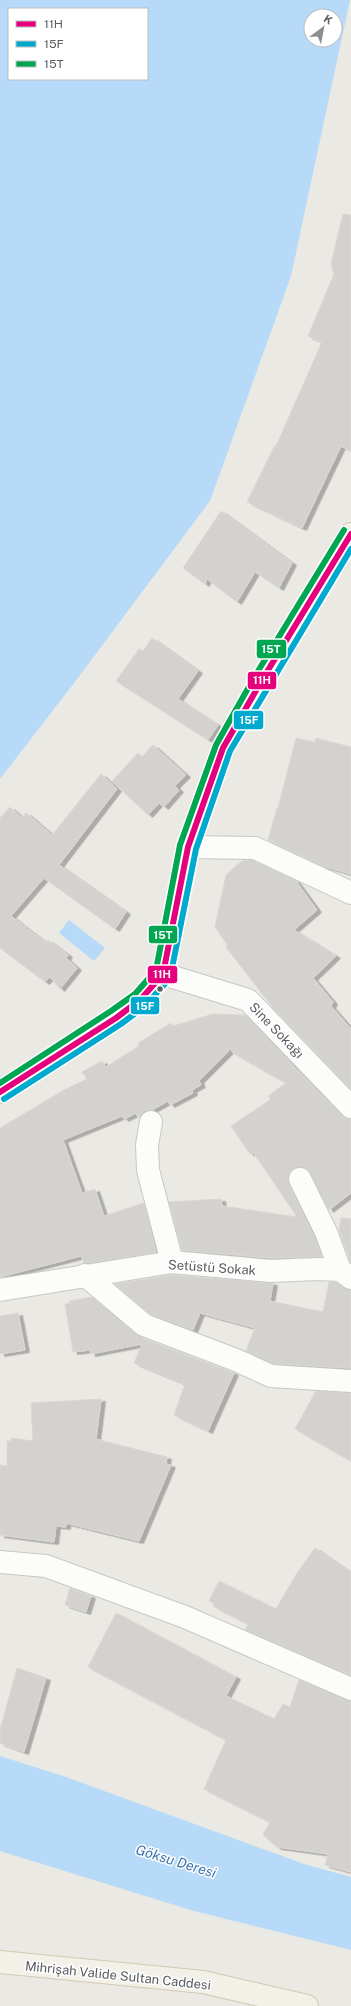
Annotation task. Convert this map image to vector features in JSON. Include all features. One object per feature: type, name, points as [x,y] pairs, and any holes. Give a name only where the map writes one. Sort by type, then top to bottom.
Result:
[{"type":"main road","points":[[0,1092],[116,1018],[140,1000],[163,974],[188,847],[223,748],[262,680],[351,534]]},
{"type":"main road","name":"Mihrişah Valide Sultan Caddesi","points":[[0,1962],[203,1982],[307,2006]]},
{"type":"street","points":[[188,847],[255,848],[351,893]]},
{"type":"street","name":"Sine Sokağı","points":[[163,974],[248,1000],[351,1107]]},
{"type":"street","points":[[151,1122],[147,1145],[148,1170],[172,1262]]},
{"type":"street","points":[[300,1179],[345,1274]]},
{"type":"street","name":"Setüstü Sokak","points":[[0,1290],[172,1262],[271,1271],[318,1269],[345,1274]]},
{"type":"street","points":[[85,1275],[144,1325],[236,1360],[271,1376],[351,1382]]},
{"type":"street","points":[[0,1562],[46,1566],[185,1617],[351,1689]]},
{"type":"water","points":[[0,0],[350,0],[343,33],[343,8],[303,8],[303,48],[340,48],[291,276],[210,501],[0,779]]},
{"type":"water","points":[[69,920],[105,948],[94,961],[59,933]]},
{"type":"water","name":"Göksu Deresi","points":[[0,1756],[66,1777],[304,1864],[351,1877],[351,1950],[194,1911],[0,1851]]},
{"type":"building","points":[[343,214],[351,215],[351,451],[341,446],[302,528],[247,502],[275,445],[276,446],[322,342],[308,336],[334,274],[331,264]]},
{"type":"building","points":[[221,511],[292,563],[279,588],[255,572],[237,602],[207,579],[205,584],[183,568]]},
{"type":"building","points":[[152,638],[198,671],[178,699],[218,725],[208,740],[116,681],[139,649],[143,651]]},
{"type":"building","points":[[296,738],[315,742],[316,738],[351,747],[351,874],[323,866],[268,840]]},
{"type":"building","points":[[153,745],[186,775],[175,786],[179,790],[164,807],[159,803],[148,815],[112,781],[138,753],[142,757]]},
{"type":"building","points":[[101,774],[117,789],[59,865],[126,912],[115,929],[44,878],[11,916],[46,943],[48,940],[68,955],[66,958],[77,968],[60,989],[50,977],[45,982],[0,948],[0,818],[10,807],[22,818],[26,813],[52,835]]},
{"type":"building","points":[[243,860],[252,860],[296,881],[317,910],[294,930],[336,956],[313,978],[333,1002],[331,1006],[351,1029],[351,1089],[273,1008],[226,947],[228,946],[215,927],[226,875]]},
{"type":"building","points":[[213,1014],[245,1015],[342,1116],[351,1119],[351,1193],[329,1210],[307,1169],[301,1167],[295,1168],[290,1172],[288,1178],[289,1185],[322,1257],[271,1258],[182,1250],[169,1202],[221,1199],[222,1206],[297,1217],[253,1152],[250,1154],[231,1126],[271,1099],[268,1096],[286,1083],[233,1053],[231,1049],[199,1081],[201,1085],[192,1090],[193,1093],[170,1105],[168,1101],[152,1110],[146,1110],[138,1117],[136,1113],[124,1119],[122,1116],[63,1140],[82,1193],[95,1189],[104,1216],[144,1203],[156,1252],[88,1263],[84,1263],[81,1256],[0,1277],[0,1128],[64,1090],[87,1079],[82,1072],[102,1061],[106,1067],[139,1046],[138,1043],[171,1023],[173,1026]]},
{"type":"building","points":[[341,1218],[351,1219],[351,1263],[339,1230]]},
{"type":"building","points":[[172,1275],[273,1283],[270,1301],[323,1312],[329,1282],[336,1282],[344,1288],[351,1290],[351,1368],[274,1364],[246,1351],[255,1328],[200,1313],[193,1330],[150,1314],[115,1284]]},
{"type":"building","points":[[92,1297],[139,1337],[234,1373],[208,1431],[174,1415],[185,1384],[134,1363],[142,1344],[91,1354],[90,1350],[73,1352],[65,1304],[70,1303],[70,1301]]},
{"type":"building","points":[[18,1313],[25,1350],[0,1354],[0,1316]]},
{"type":"building","points":[[316,1391],[351,1393],[351,1461],[295,1429]]},
{"type":"building","points":[[101,1399],[96,1439],[167,1457],[166,1464],[171,1465],[139,1541],[66,1523],[66,1527],[56,1526],[54,1542],[0,1535],[0,1465],[7,1466],[7,1441],[11,1441],[11,1438],[33,1441],[31,1403]]},
{"type":"building","points":[[315,1548],[351,1573],[351,1675],[245,1630],[248,1624],[213,1606],[215,1603],[209,1601],[219,1581],[276,1609],[297,1573]]},
{"type":"building","points":[[70,1588],[91,1596],[86,1612],[65,1605]]},
{"type":"building","points":[[116,1613],[236,1677],[226,1696],[274,1719],[283,1704],[290,1707],[299,1680],[351,1701],[351,1872],[325,1865],[328,1854],[277,1847],[263,1835],[270,1822],[204,1789],[226,1740],[88,1667]]},
{"type":"building","points":[[17,1668],[46,1678],[24,1752],[0,1743],[0,1730]]},
{"type":"transit line","name":"15T","points":[[0,1083],[135,994],[156,970],[180,845],[216,745],[255,676],[344,530]]},
{"type":"transit line","name":"11H","points":[[0,1092],[116,1018],[140,1000],[163,974],[188,847],[223,748],[262,680],[351,534]]},
{"type":"transit line","name":"15F","points":[[4,1099],[121,1024],[145,1006],[170,978],[196,849],[230,751],[351,549]]}]
